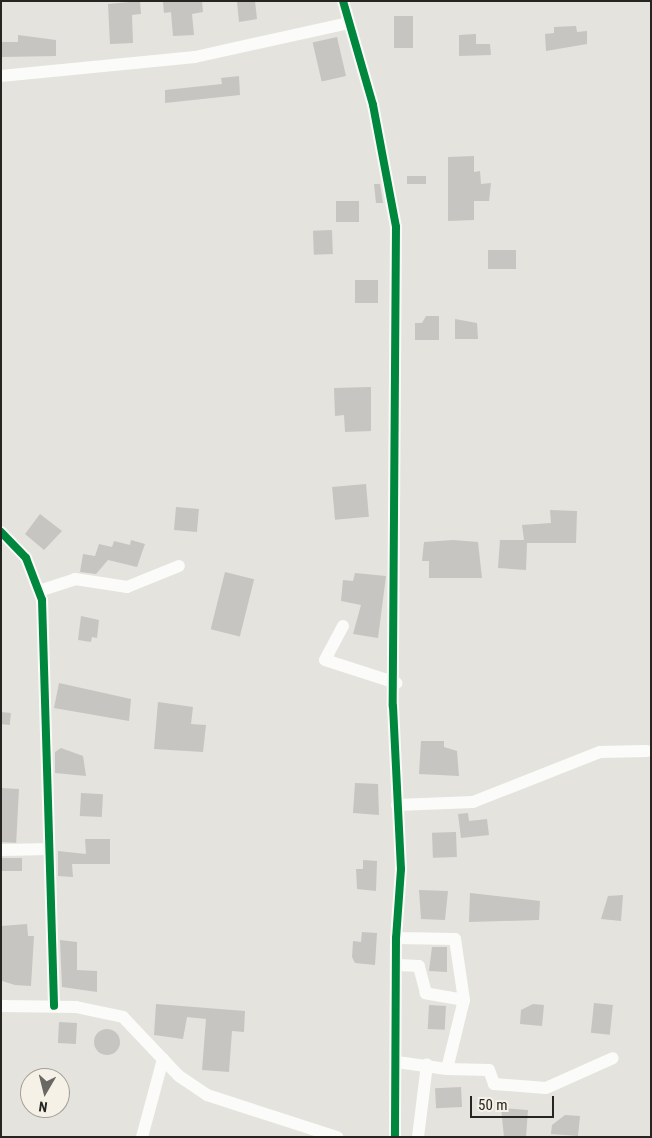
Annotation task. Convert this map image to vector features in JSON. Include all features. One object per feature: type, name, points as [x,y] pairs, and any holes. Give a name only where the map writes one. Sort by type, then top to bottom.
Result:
[{"type":"street","points":[[343,1],[374,105],[396,227],[392,454],[397,805],[401,869],[396,938],[398,965],[395,1137]]},
{"type":"street","points":[[1,76],[195,57],[348,23]]},
{"type":"street","points":[[1,532],[26,558],[39,591],[54,1006]]},
{"type":"street","points":[[39,591],[75,578],[127,588],[179,566]]},
{"type":"street","points":[[343,626],[325,660],[396,683]]},
{"type":"street","points":[[397,805],[473,802],[600,752],[647,751]]},
{"type":"street","points":[[1,850],[49,849]]},
{"type":"street","points":[[396,938],[455,939],[464,1000],[447,1069]]},
{"type":"street","points":[[398,965],[419,966],[426,993],[464,1000]]},
{"type":"street","points":[[1,1006],[54,1006],[123,1017],[163,1059],[207,1095],[337,1137]]},
{"type":"street","points":[[397,1062],[447,1069],[489,1070],[494,1084],[546,1088],[613,1058]]},
{"type":"street","points":[[142,1137],[163,1059]]},
{"type":"street","points":[[418,1137],[427,1065]]},
{"type":"building","points":[[140,1],[141,14],[132,15],[133,43],[110,44],[108,4]]},
{"type":"building","points":[[202,1],[203,12],[192,14],[194,35],[173,36],[171,12],[164,13],[163,2]]},
{"type":"building","points":[[255,1],[257,19],[239,22],[237,2]]},
{"type":"building","points":[[394,16],[413,16],[413,48],[394,48]]},
{"type":"building","points":[[576,26],[577,32],[587,31],[587,44],[546,51],[545,34],[554,33],[554,27]]},
{"type":"building","points":[[476,34],[476,44],[490,44],[491,55],[459,56],[459,35]]},
{"type":"building","points":[[18,35],[56,40],[56,56],[1,57],[1,42],[18,42]]},
{"type":"building","points":[[337,37],[346,76],[322,82],[313,43]]},
{"type":"building","points":[[239,76],[240,95],[165,103],[165,90],[222,84],[221,78]]},
{"type":"building","points":[[474,156],[474,172],[480,171],[481,184],[491,183],[489,201],[474,201],[474,220],[448,221],[448,157]]},
{"type":"building","points":[[407,176],[426,176],[426,184],[407,184]]},
{"type":"building","points":[[374,184],[380,184],[383,203],[376,203]]},
{"type":"building","points":[[336,201],[359,201],[359,222],[336,222]]},
{"type":"building","points":[[332,230],[333,254],[314,255],[313,231]]},
{"type":"building","points":[[488,250],[516,250],[516,269],[488,269]]},
{"type":"building","points":[[355,280],[378,280],[378,303],[355,303]]},
{"type":"building","points":[[426,316],[439,316],[439,340],[415,340],[415,323],[422,323]]},
{"type":"building","points":[[455,319],[477,323],[478,339],[455,339]]},
{"type":"building","points":[[371,387],[371,431],[345,432],[344,415],[335,416],[334,388]]},
{"type":"building","points":[[366,484],[369,517],[335,520],[332,487]]},
{"type":"building","points":[[176,507],[199,509],[197,532],[174,530]]},
{"type":"building","points":[[550,510],[577,511],[576,543],[527,543],[526,570],[498,568],[500,540],[524,540],[522,525],[551,523]]},
{"type":"building","points":[[40,514],[62,531],[44,550],[25,534]]},
{"type":"building","points":[[131,540],[145,544],[137,567],[108,560],[96,574],[80,572],[83,554],[95,556],[99,544],[112,547],[114,541],[130,545]]},
{"type":"building","points":[[453,540],[478,542],[482,578],[429,578],[429,561],[422,561],[424,542]]},
{"type":"building","points":[[225,572],[254,579],[240,637],[211,629]]},
{"type":"building","points":[[355,573],[386,576],[378,638],[353,634],[361,605],[341,601],[343,580],[353,581]]},
{"type":"building","points":[[81,616],[99,620],[97,638],[92,637],[91,642],[78,640]]},
{"type":"building","points":[[59,683],[131,699],[129,721],[54,708]]},
{"type":"building","points":[[158,702],[193,707],[191,724],[206,725],[203,752],[154,749]]},
{"type":"building","points":[[1,712],[11,713],[10,725],[1,724]]},
{"type":"building","points":[[421,741],[444,741],[444,747],[457,751],[459,776],[419,774]]},
{"type":"building","points":[[61,748],[83,756],[86,776],[55,773],[55,752]]},
{"type":"building","points":[[355,783],[378,784],[379,815],[353,813]]},
{"type":"building","points":[[1,788],[19,789],[16,843],[1,842]]},
{"type":"building","points":[[81,793],[103,794],[102,817],[80,816]]},
{"type":"building","points":[[468,813],[469,821],[487,819],[489,835],[461,838],[458,814]]},
{"type":"building","points":[[456,832],[457,857],[433,858],[432,833]]},
{"type":"building","points":[[85,839],[110,839],[110,864],[72,864],[73,877],[58,876],[58,851],[86,854]]},
{"type":"building","points":[[1,858],[22,858],[22,871],[1,871]]},
{"type":"building","points":[[363,860],[377,861],[376,891],[357,889],[356,869],[363,869]]},
{"type":"building","points":[[419,890],[448,891],[445,920],[421,919]]},
{"type":"building","points":[[470,893],[540,901],[539,920],[469,922]]},
{"type":"building","points":[[623,895],[621,921],[601,919],[608,896]]},
{"type":"building","points":[[27,924],[28,936],[34,936],[31,986],[15,985],[2,981],[1,926]]},
{"type":"building","points":[[362,932],[377,933],[375,965],[355,963],[352,957],[353,941],[361,942]]},
{"type":"building","points":[[60,940],[77,942],[77,970],[97,971],[97,992],[62,987]]},
{"type":"building","points":[[432,947],[447,947],[447,972],[429,971]]},
{"type":"building","points":[[594,1003],[613,1005],[610,1035],[591,1033]]},
{"type":"building","points":[[156,1004],[245,1011],[244,1032],[232,1031],[229,1072],[202,1070],[206,1019],[187,1017],[183,1039],[154,1035]]},
{"type":"building","points":[[533,1004],[544,1005],[542,1026],[520,1024],[521,1010]]},
{"type":"building","points":[[429,1005],[446,1006],[445,1030],[428,1029]]},
{"type":"building","points":[[59,1022],[77,1023],[76,1044],[58,1043]]},
{"type":"building","points":[[107,1029],[116,1033],[120,1042],[116,1051],[107,1055],[98,1051],[94,1042],[98,1033]]},
{"type":"building","points":[[461,1087],[462,1107],[436,1108],[435,1088]]},
{"type":"building","points":[[501,1108],[528,1110],[526,1137],[504,1137]]},
{"type":"building","points":[[565,1115],[580,1116],[578,1136],[551,1134],[552,1125]]},
{"type":"cycle path","points":[[343,1],[373,105],[396,227],[393,706],[401,869],[396,938],[395,1137]]},
{"type":"cycle path","points":[[1,532],[26,558],[42,600],[54,1006]]}]
